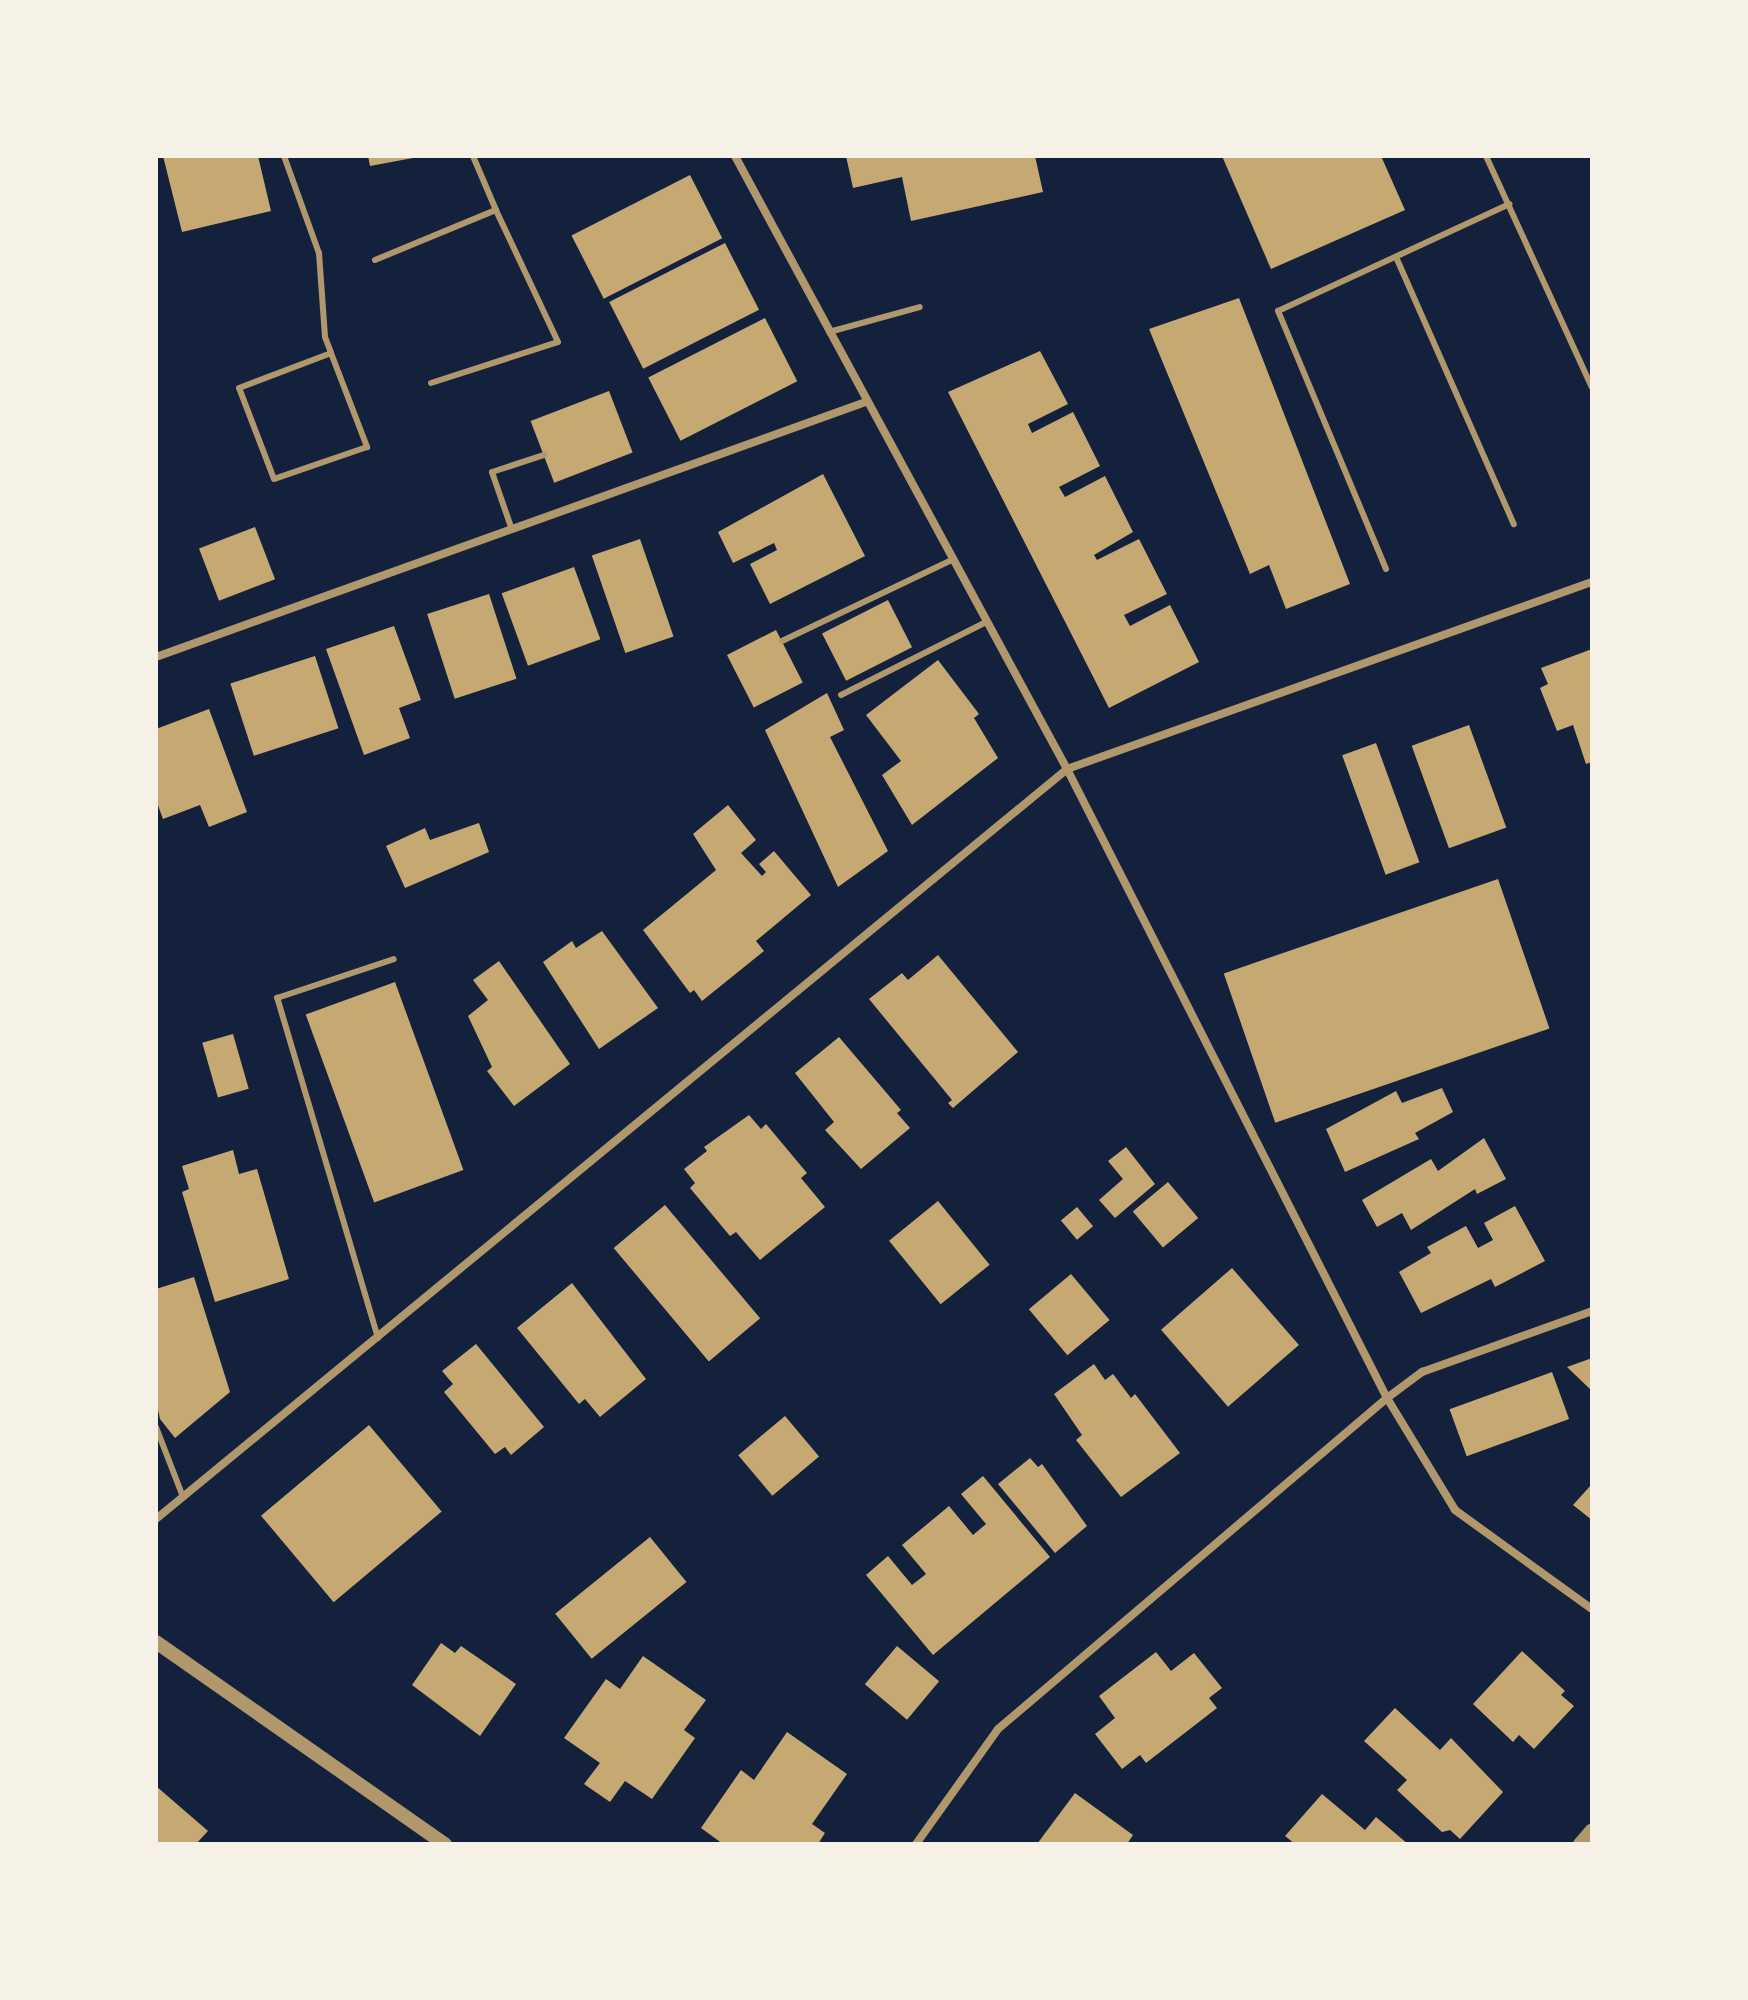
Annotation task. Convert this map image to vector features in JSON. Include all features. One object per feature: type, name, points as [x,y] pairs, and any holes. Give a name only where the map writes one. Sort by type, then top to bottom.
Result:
[{"type":"street","points":[[735,156],[1067,769],[1387,1398],[1455,1510],[1592,1609]]},
{"type":"street","points":[[156,657],[866,402]]},
{"type":"street","points":[[156,1519],[1067,769],[1592,582]]},
{"type":"street","points":[[916,1844],[998,1729],[1387,1398],[1422,1372],[1592,1311]]},
{"type":"street","points":[[156,1642],[445,1844]]},
{"type":"street","points":[[1580,1844],[1592,1830]]},
{"type":"lane","points":[[284,156],[319,253],[325,337],[367,447],[274,479],[239,388],[331,353]]},
{"type":"lane","points":[[431,383],[558,342],[473,156]]},
{"type":"lane","points":[[1486,156],[1592,387]]},
{"type":"lane","points":[[1386,569],[1278,311],[1510,204]]},
{"type":"lane","points":[[375,260],[496,210]]},
{"type":"lane","points":[[1396,257],[1514,524]]},
{"type":"lane","points":[[829,332],[920,307]]},
{"type":"lane","points":[[511,527],[492,472],[544,455]]},
{"type":"lane","points":[[782,641],[952,560]]},
{"type":"lane","points":[[841,695],[986,622]]},
{"type":"lane","points":[[378,1338],[277,998],[394,959]]},
{"type":"lane","points":[[156,1427],[183,1497]]},
{"type":"building","points":[[163,156],[258,156],[271,211],[182,232]]},
{"type":"building","points":[[368,156],[413,156],[413,158],[370,166]]},
{"type":"building","points":[[846,156],[1035,156],[1043,192],[911,221],[902,177],[853,188]]},
{"type":"building","points":[[1222,156],[1381,156],[1405,210],[1271,269]]},
{"type":"building","points":[[690,175],[722,238],[604,299],[571,235]]},
{"type":"building","points":[[725,243],[759,310],[643,369],[609,302]]},
{"type":"building","points":[[1239,298],[1350,584],[1286,609],[1269,565],[1250,574],[1149,329]]},
{"type":"building","points":[[765,318],[797,381],[681,441],[648,377]]},
{"type":"building","points":[[1040,351],[1068,404],[1028,424],[1032,433],[1073,412],[1100,466],[1059,487],[1065,497],[1105,476],[1133,532],[1094,555],[1097,560],[1139,539],[1167,594],[1124,615],[1130,626],[1170,605],[1199,662],[1109,708],[948,392]]},
{"type":"building","points":[[609,391],[633,453],[554,483],[531,421]]},
{"type":"building","points":[[823,474],[865,556],[770,604],[750,564],[777,550],[774,543],[733,563],[718,532]]},
{"type":"building","points":[[255,527],[275,579],[219,601],[199,549]]},
{"type":"building","points":[[640,539],[674,636],[625,653],[592,556]]},
{"type":"building","points":[[574,567],[600,639],[528,666],[502,593]]},
{"type":"building","points":[[489,594],[517,679],[455,699],[427,614]]},
{"type":"building","points":[[888,600],[912,647],[846,681],[822,634]]},
{"type":"building","points":[[394,626],[421,700],[399,708],[410,738],[364,755],[326,649]]},
{"type":"building","points":[[776,630],[803,683],[754,708],[727,655]]},
{"type":"building","points":[[1592,649],[1592,762],[1586,764],[1573,725],[1557,731],[1540,688],[1548,684],[1541,668]]},
{"type":"building","points":[[315,656],[338,728],[254,756],[230,684]]},
{"type":"building","points":[[938,660],[979,714],[974,718],[998,758],[912,825],[882,775],[901,761],[866,715]]},
{"type":"building","points":[[827,693],[844,730],[830,737],[888,851],[838,887],[765,730]]},
{"type":"building","points":[[209,709],[247,812],[209,827],[200,805],[163,819],[156,800],[156,729]]},
{"type":"building","points":[[1469,725],[1506,827],[1449,848],[1412,746]]},
{"type":"building","points":[[1376,743],[1419,862],[1386,875],[1342,755]]},
{"type":"building","points":[[728,805],[756,840],[741,853],[762,876],[766,872],[759,864],[774,851],[811,895],[756,941],[764,951],[702,1001],[694,990],[690,993],[643,930],[716,870],[693,834]]},
{"type":"building","points":[[479,823],[489,852],[405,888],[386,846],[425,828],[430,840]]},
{"type":"building","points":[[1498,879],[1549,1028],[1275,1123],[1224,973]]},
{"type":"building","points":[[602,931],[658,1008],[599,1049],[543,962],[572,941],[576,948]]},
{"type":"building","points":[[938,955],[1018,1052],[953,1108],[948,1103],[952,1100],[869,999],[902,973],[908,980]]},
{"type":"building","points":[[499,961],[570,1064],[514,1106],[487,1071],[492,1067],[468,1016],[488,1000],[473,980]]},
{"type":"building","points":[[395,982],[463,1170],[374,1202],[306,1014]]},
{"type":"building","points":[[233,1034],[249,1089],[218,1098],[202,1043]]},
{"type":"building","points":[[839,1037],[901,1110],[897,1113],[910,1128],[861,1169],[825,1130],[834,1122],[795,1073]]},
{"type":"building","points":[[1442,1088],[1453,1112],[1415,1133],[1419,1139],[1345,1172],[1326,1129],[1396,1091],[1402,1103]]},
{"type":"building","points":[[749,1115],[761,1129],[766,1124],[807,1173],[801,1178],[825,1207],[760,1260],[736,1232],[730,1236],[690,1188],[695,1183],[684,1169],[707,1151],[704,1147]]},
{"type":"building","points":[[1484,1138],[1506,1179],[1477,1194],[1475,1189],[1411,1230],[1402,1213],[1377,1227],[1362,1200],[1431,1159],[1438,1171]]},
{"type":"building","points":[[1126,1147],[1155,1184],[1115,1218],[1099,1200],[1123,1179],[1108,1161]]},
{"type":"building","points":[[233,1150],[239,1174],[257,1169],[289,1279],[215,1302],[182,1192],[189,1189],[182,1166]]},
{"type":"building","points":[[1168,1182],[1198,1218],[1163,1248],[1133,1212]]},
{"type":"building","points":[[938,1201],[990,1265],[941,1304],[889,1241]]},
{"type":"building","points":[[665,1205],[760,1318],[709,1361],[614,1248]]},
{"type":"building","points":[[1515,1206],[1545,1261],[1495,1287],[1491,1279],[1421,1313],[1399,1272],[1431,1253],[1427,1247],[1466,1226],[1478,1248],[1493,1240],[1484,1223]]},
{"type":"building","points":[[1077,1207],[1093,1226],[1077,1240],[1061,1220]]},
{"type":"building","points":[[1232,1268],[1299,1345],[1228,1407],[1161,1330]]},
{"type":"building","points":[[1071,1274],[1110,1320],[1067,1355],[1029,1309]]},
{"type":"building","points":[[194,1277],[230,1392],[175,1438],[160,1419],[156,1401],[156,1289]]},
{"type":"building","points":[[572,1283],[646,1379],[600,1417],[585,1399],[579,1404],[517,1328]]},
{"type":"building","points":[[476,1344],[544,1427],[511,1455],[505,1447],[495,1454],[444,1392],[453,1384],[442,1371]]},
{"type":"building","points":[[1592,1358],[1592,1391],[1567,1367]]},
{"type":"building","points":[[1094,1364],[1105,1380],[1113,1374],[1131,1398],[1135,1394],[1180,1453],[1121,1497],[1076,1440],[1082,1435],[1054,1394]]},
{"type":"building","points":[[1552,1372],[1569,1419],[1467,1456],[1450,1409]]},
{"type":"building","points":[[785,1416],[819,1457],[772,1496],[738,1455]]},
{"type":"building","points":[[369,1425],[442,1512],[334,1602],[261,1516]]},
{"type":"building","points":[[1030,1458],[1038,1467],[1042,1464],[1087,1526],[1055,1553],[998,1484]]},
{"type":"building","points":[[983,1476],[1050,1557],[933,1655],[866,1575],[888,1556],[912,1585],[926,1574],[902,1545],[949,1506],[973,1535],[986,1524],[961,1494]]},
{"type":"building","points":[[1592,1484],[1592,1520],[1573,1505]]},
{"type":"building","points":[[650,1537],[687,1582],[592,1659],[555,1614]]},
{"type":"building","points":[[441,1643],[455,1653],[461,1646],[516,1684],[480,1736],[412,1685]]},
{"type":"building","points":[[897,1646],[939,1681],[907,1720],[865,1684]]},
{"type":"building","points":[[1522,1651],[1565,1691],[1561,1695],[1574,1706],[1534,1749],[1519,1735],[1513,1742],[1473,1704]]},
{"type":"building","points":[[1156,1652],[1171,1671],[1194,1653],[1222,1688],[1209,1698],[1217,1708],[1146,1763],[1140,1755],[1122,1769],[1095,1734],[1115,1718],[1099,1696]]},
{"type":"building","points":[[643,1656],[706,1700],[684,1730],[695,1738],[652,1799],[625,1781],[610,1802],[584,1784],[600,1763],[564,1738],[606,1679],[620,1689]]},
{"type":"building","points":[[1395,1708],[1440,1750],[1451,1738],[1503,1792],[1460,1839],[1450,1830],[1442,1832],[1397,1790],[1407,1780],[1364,1741]]},
{"type":"building","points":[[787,1732],[847,1774],[812,1824],[825,1833],[818,1844],[723,1844],[701,1828],[741,1770],[754,1780]]},
{"type":"building","points":[[156,1786],[208,1831],[196,1844],[156,1844]]},
{"type":"building","points":[[1075,1793],[1133,1835],[1127,1844],[1037,1844]]},
{"type":"building","points":[[1322,1794],[1365,1830],[1376,1817],[1408,1844],[1295,1844],[1285,1836]]}]
